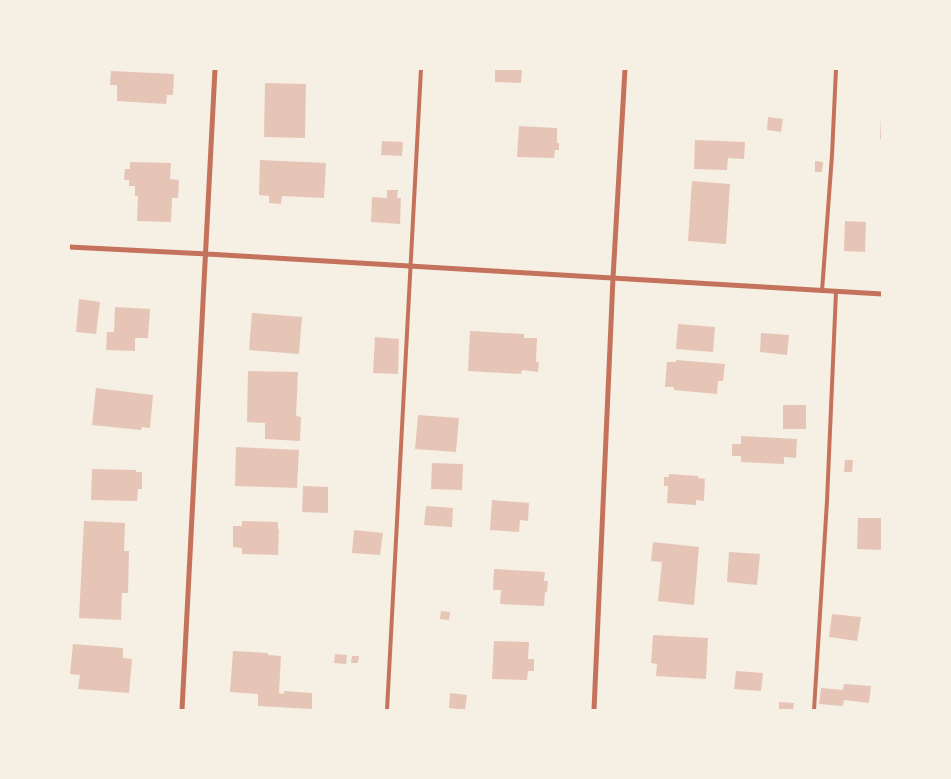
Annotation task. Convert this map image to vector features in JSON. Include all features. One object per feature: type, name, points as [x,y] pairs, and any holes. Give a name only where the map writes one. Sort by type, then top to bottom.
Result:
[{"type":"street","points":[[182,710],[207,254],[215,69]]},
{"type":"street","points":[[594,710],[613,278],[625,69]]},
{"type":"street","points":[[69,248],[207,254],[882,294]]},
{"type":"lane","points":[[387,710],[421,69]]},
{"type":"lane","points":[[822,291],[836,69]]},
{"type":"lane","points":[[814,710],[827,501],[836,292]]},
{"type":"building","points":[[495,69],[522,69],[521,83],[495,82]]},
{"type":"building","points":[[111,71],[174,74],[173,95],[167,95],[166,104],[117,101],[117,85],[110,85]]},
{"type":"building","points":[[265,83],[306,84],[305,138],[264,137]]},
{"type":"building","points":[[768,117],[783,119],[781,132],[767,130]]},
{"type":"building","points":[[881,118],[882,139],[880,139]]},
{"type":"building","points":[[519,126],[557,128],[559,150],[555,150],[554,158],[517,157]]},
{"type":"building","points":[[695,140],[745,142],[744,159],[728,158],[727,170],[694,169]]},
{"type":"building","points":[[382,141],[403,142],[402,156],[381,155]]},
{"type":"building","points":[[260,160],[326,163],[324,198],[282,196],[281,204],[269,203],[269,196],[259,195]]},
{"type":"building","points":[[815,161],[823,162],[822,172],[815,172]]},
{"type":"building","points":[[130,162],[171,163],[170,179],[179,180],[178,198],[172,198],[171,222],[137,221],[138,196],[135,196],[135,186],[129,186],[129,180],[124,180],[125,169],[130,169]]},
{"type":"building","points":[[692,181],[730,184],[726,244],[688,241]]},
{"type":"building","points":[[387,190],[398,190],[397,198],[401,198],[400,224],[371,222],[372,197],[387,198]]},
{"type":"building","points":[[845,221],[866,222],[865,252],[844,251]]},
{"type":"building","points":[[79,299],[100,302],[96,334],[76,332]]},
{"type":"building","points":[[115,307],[150,309],[148,338],[135,338],[135,351],[106,350],[107,332],[114,332]]},
{"type":"building","points":[[252,313],[302,317],[299,354],[249,350]]},
{"type":"building","points":[[678,324],[715,327],[713,352],[676,349]]},
{"type":"building","points":[[470,331],[524,334],[524,338],[537,338],[536,362],[539,362],[538,372],[522,370],[521,374],[468,371]]},
{"type":"building","points":[[761,333],[789,335],[787,355],[760,352]]},
{"type":"building","points":[[375,337],[399,339],[398,374],[373,373]]},
{"type":"building","points":[[676,360],[725,364],[723,381],[718,381],[717,394],[674,390],[674,387],[665,387],[667,362],[676,362]]},
{"type":"building","points":[[248,371],[298,372],[296,416],[301,417],[300,441],[265,439],[265,423],[247,422]]},
{"type":"building","points":[[96,388],[153,395],[150,428],[142,427],[141,430],[92,425]]},
{"type":"building","points":[[783,405],[806,405],[806,429],[783,429]]},
{"type":"building","points":[[418,415],[459,418],[456,452],[415,449]]},
{"type":"building","points":[[741,436],[797,439],[796,458],[784,457],[784,464],[741,462],[741,456],[732,456],[732,444],[741,444]]},
{"type":"building","points":[[236,447],[299,450],[297,488],[235,486]]},
{"type":"building","points":[[845,460],[853,460],[852,472],[844,472]]},
{"type":"building","points":[[432,463],[463,464],[462,490],[431,489]]},
{"type":"building","points":[[92,469],[136,470],[136,472],[142,472],[142,489],[138,489],[137,501],[91,500]]},
{"type":"building","points":[[669,474],[698,476],[698,478],[705,479],[704,501],[696,500],[696,505],[667,503],[668,486],[664,486],[664,477],[669,477]]},
{"type":"building","points":[[303,486],[328,487],[328,513],[302,512]]},
{"type":"building","points":[[492,500],[529,503],[528,521],[520,520],[519,532],[490,530]]},
{"type":"building","points":[[426,506],[453,508],[452,527],[424,525]]},
{"type":"building","points":[[858,518],[882,518],[882,550],[857,549]]},
{"type":"building","points":[[84,521],[125,523],[124,551],[129,551],[128,593],[122,593],[121,620],[79,618]]},
{"type":"building","points":[[242,521],[278,522],[278,555],[242,554],[242,548],[233,547],[233,526],[242,526]]},
{"type":"building","points":[[354,530],[383,533],[380,555],[352,553]]},
{"type":"building","points":[[653,542],[699,547],[694,605],[658,601],[662,562],[651,561]]},
{"type":"building","points":[[729,552],[760,554],[757,585],[727,582]]},
{"type":"building","points":[[494,569],[545,572],[544,581],[548,581],[544,606],[500,604],[501,590],[493,590]]},
{"type":"building","points":[[441,611],[450,612],[449,620],[440,619]]},
{"type":"building","points":[[832,614],[861,617],[857,641],[829,637]]},
{"type":"building","points":[[653,635],[708,638],[706,679],[656,676],[657,664],[651,663]]},
{"type":"building","points":[[494,641],[529,642],[528,659],[534,659],[534,671],[528,671],[527,680],[492,679]]},
{"type":"building","points":[[73,644],[123,648],[123,658],[132,659],[129,693],[78,689],[80,675],[70,674]]},
{"type":"building","points":[[233,651],[268,653],[268,655],[281,656],[279,693],[284,694],[284,691],[312,693],[312,709],[258,706],[258,694],[230,692]]},
{"type":"building","points":[[335,654],[347,655],[346,664],[334,663]]},
{"type":"building","points":[[352,656],[359,656],[358,663],[351,663]]},
{"type":"building","points":[[736,671],[763,673],[761,691],[734,689]]},
{"type":"building","points":[[844,684],[871,686],[869,703],[844,700],[843,706],[819,704],[821,688],[843,690]]},
{"type":"building","points":[[450,693],[467,695],[465,710],[449,708]]},
{"type":"building","points":[[779,702],[794,703],[793,710],[779,710]]}]
